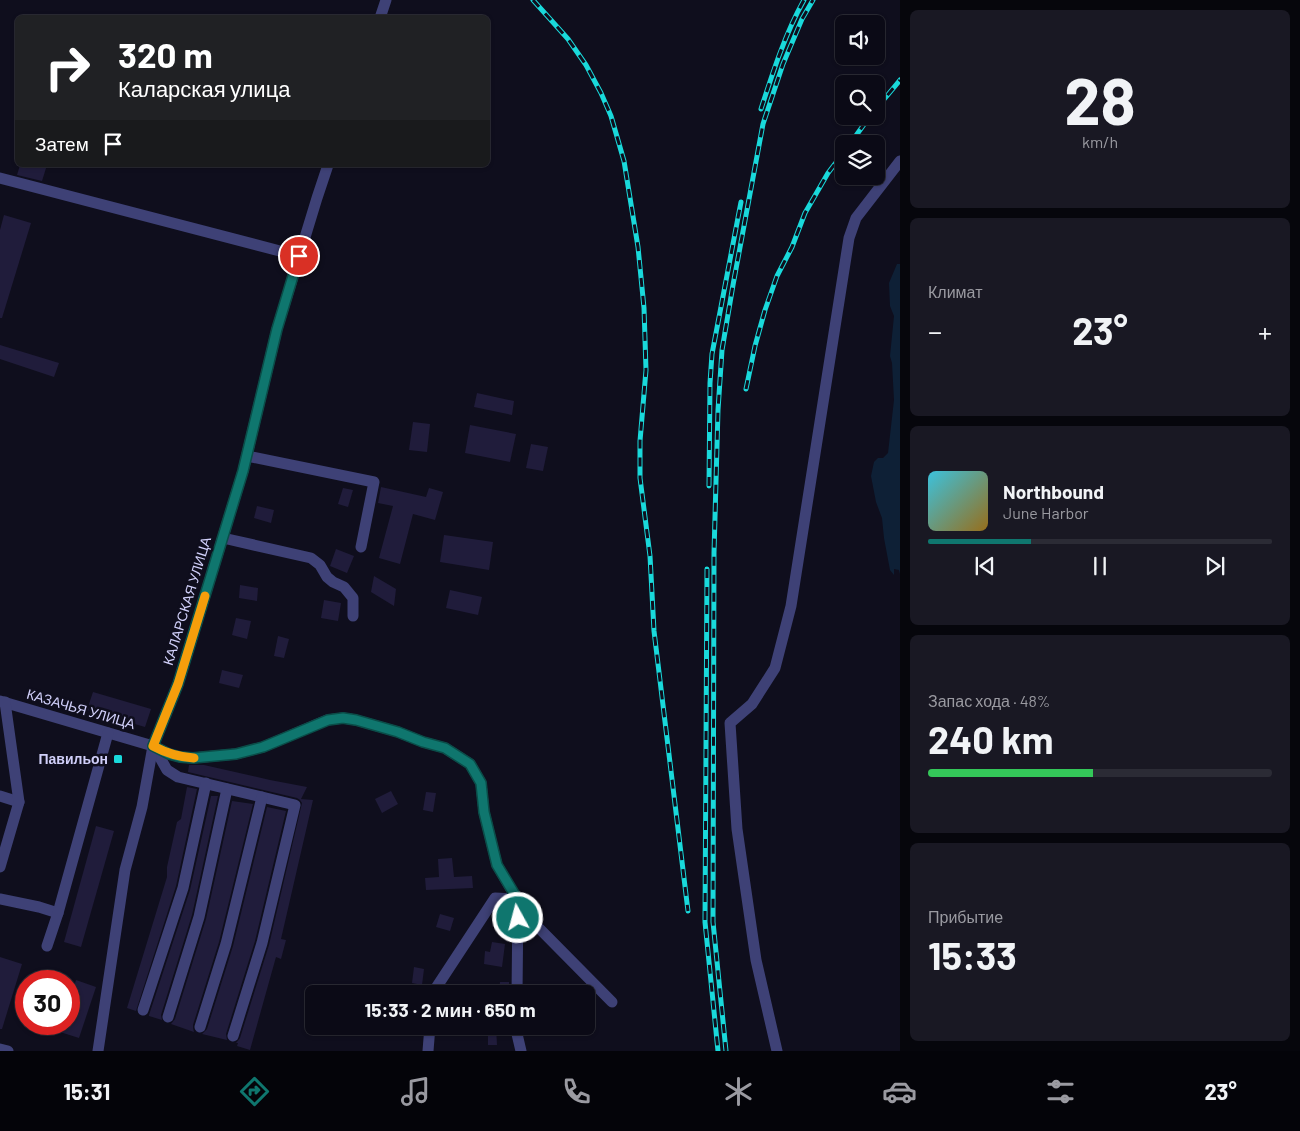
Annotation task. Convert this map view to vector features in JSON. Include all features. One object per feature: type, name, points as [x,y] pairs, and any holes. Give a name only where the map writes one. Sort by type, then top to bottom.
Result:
[{"type":"street","points":[[381,15],[386,0]]},
{"type":"street","points":[[777,1051],[756,960],[737,829],[730,724],[752,704],[775,668],[791,606],[850,238],[856,218],[900,161]]},
{"type":"street","name":"КАЛАРСКАЯ УЛИЦА","points":[[98,1051],[125,870],[142,807],[153,746],[178,684],[223,538],[247,456],[277,329],[327,167]]},
{"type":"street","points":[[0,178],[299,256]]},
{"type":"street","points":[[247,456],[374,482],[361,547]]},
{"type":"street","points":[[223,538],[311,558],[320,565],[327,577],[344,587],[353,598],[352,616]]},
{"type":"street","points":[[0,868],[19,802],[3,701]]},
{"type":"street","name":"КАЗАЧЬЯ УЛИЦА","points":[[3,701],[153,746],[169,754],[187,758],[236,754],[263,747],[328,720],[343,718],[398,732],[445,748],[470,764],[481,783],[484,812],[497,865],[527,916],[612,1002]]},
{"type":"street","points":[[47,946],[108,733]]},
{"type":"street","points":[[153,746],[167,770],[178,776],[294,805],[262,943],[233,1036]]},
{"type":"street","points":[[143,1010],[183,888],[206,783]]},
{"type":"street","points":[[168,1017],[199,917],[227,789]]},
{"type":"street","points":[[0,796],[19,802]]},
{"type":"street","points":[[200,1027],[226,944],[262,797]]},
{"type":"street","points":[[438,985],[495,898],[518,900],[517,985]]},
{"type":"street","points":[[0,899],[58,913]]},
{"type":"street","points":[[428,1051],[429,1035]]},
{"type":"street","points":[[517,1035],[520,1051]]},
{"type":"street","points":[[0,1049],[8,1051]]},
{"type":"water","points":[[897,264],[900,264],[900,574],[899,570],[894,569],[894,575],[890,570],[882,518],[876,502],[871,476],[874,462],[878,458],[883,458],[888,453],[894,400],[890,356],[894,316],[890,306],[889,283]]},
{"type":"building","points":[[19,167],[46,167],[42,181],[17,175]]},
{"type":"building","points":[[4,215],[31,223],[2,318],[0,318],[0,230]]},
{"type":"building","points":[[0,345],[59,363],[54,377],[0,359]]},
{"type":"building","points":[[477,393],[514,401],[512,415],[474,407]]},
{"type":"building","points":[[413,422],[430,424],[427,452],[409,450]]},
{"type":"building","points":[[470,425],[516,434],[510,462],[465,453]]},
{"type":"building","points":[[531,444],[548,447],[543,471],[526,468]]},
{"type":"building","points":[[381,487],[426,497],[429,488],[443,492],[435,520],[413,514],[400,564],[379,558],[393,506],[378,503]]},
{"type":"building","points":[[343,488],[353,490],[348,507],[338,504]]},
{"type":"building","points":[[257,506],[274,510],[271,523],[254,518]]},
{"type":"building","points":[[444,535],[493,542],[489,570],[440,562]]},
{"type":"building","points":[[336,549],[354,556],[347,573],[330,566]]},
{"type":"building","points":[[374,576],[396,589],[394,606],[371,592]]},
{"type":"building","points":[[240,585],[258,588],[257,601],[239,598]]},
{"type":"building","points":[[450,590],[482,597],[478,615],[446,608]]},
{"type":"building","points":[[324,600],[341,603],[338,621],[321,618]]},
{"type":"building","points":[[236,618],[251,621],[247,639],[232,635]]},
{"type":"building","points":[[278,636],[289,639],[284,658],[274,656]]},
{"type":"building","points":[[222,670],[243,675],[239,688],[219,683]]},
{"type":"building","points":[[93,692],[151,709],[145,727],[87,710]]},
{"type":"building","points":[[189,765],[204,765],[307,787],[301,799],[313,800],[281,939],[286,940],[281,959],[276,957],[250,1050],[237,1046],[238,1043],[236,1043],[240,1038],[269,945],[302,803],[297,798],[188,772]]},
{"type":"building","points":[[187,787],[197,789],[176,886],[136,1011],[127,1008],[167,877],[167,867],[177,822],[181,819]]},
{"type":"building","points":[[391,791],[398,804],[382,813],[375,799]]},
{"type":"building","points":[[426,792],[436,793],[433,812],[423,810]]},
{"type":"building","points":[[211,796],[218,796],[192,915],[161,1015],[162,1020],[149,1015],[190,890]]},
{"type":"building","points":[[232,801],[253,804],[219,942],[193,1025],[194,1032],[171,1024],[175,1019],[206,919]]},
{"type":"building","points":[[267,807],[286,811],[255,941],[226,1034],[227,1040],[202,1034],[207,1029],[233,946]]},
{"type":"building","points":[[96,826],[114,831],[81,947],[64,942]]},
{"type":"building","points":[[452,858],[454,877],[472,876],[473,888],[426,890],[425,878],[439,877],[438,859]]},
{"type":"building","points":[[440,914],[454,918],[450,931],[436,927]]},
{"type":"building","points":[[492,942],[505,944],[502,967],[484,964],[485,951],[490,952]]},
{"type":"building","points":[[0,957],[22,964],[20,970],[15,970],[15,987],[2,1029],[0,1029]]},
{"type":"building","points":[[414,967],[424,969],[422,985],[412,983]]},
{"type":"building","points":[[80,981],[96,987],[80,1035]]},
{"type":"building","points":[[500,982],[509,982],[509,985],[500,985]]},
{"type":"building","points":[[70,1035],[80,1035],[79,1038]]},
{"type":"building","points":[[488,1035],[496,1035],[497,1045],[488,1045]]},
{"type":"railway","points":[[533,0],[568,39],[586,65],[611,116],[624,161],[638,247],[644,308],[646,370],[640,441],[640,478],[650,556],[654,631],[688,911]]},
{"type":"railway","points":[[761,109],[785,40],[804,0]]},
{"type":"railway","points":[[726,1051],[713,922],[714,553],[718,410],[722,350],[763,124],[783,64],[802,19],[813,0]]},
{"type":"railway","points":[[885,98],[900,80]]},
{"type":"railway","points":[[856,135],[864,125]]},
{"type":"railway","points":[[746,389],[755,346],[777,276],[792,247],[805,213],[835,164]]},
{"type":"railway","points":[[709,486],[712,354],[741,202]]},
{"type":"railway","points":[[707,569],[705,922],[718,1051]]},
{"type":"slow traffic","points":[[194,758],[169,754],[153,746],[178,684],[205,596]]},
{"type":"place","name":"Павильон","points":[[118,759]]},
{"type":"route","points":[[299,256],[277,329],[243,471],[178,684],[153,746],[180,757],[212,757],[236,754],[263,747],[328,720],[343,718],[398,732],[445,748],[470,764],[481,783],[484,812],[497,865],[518,900],[518,918]]}]
